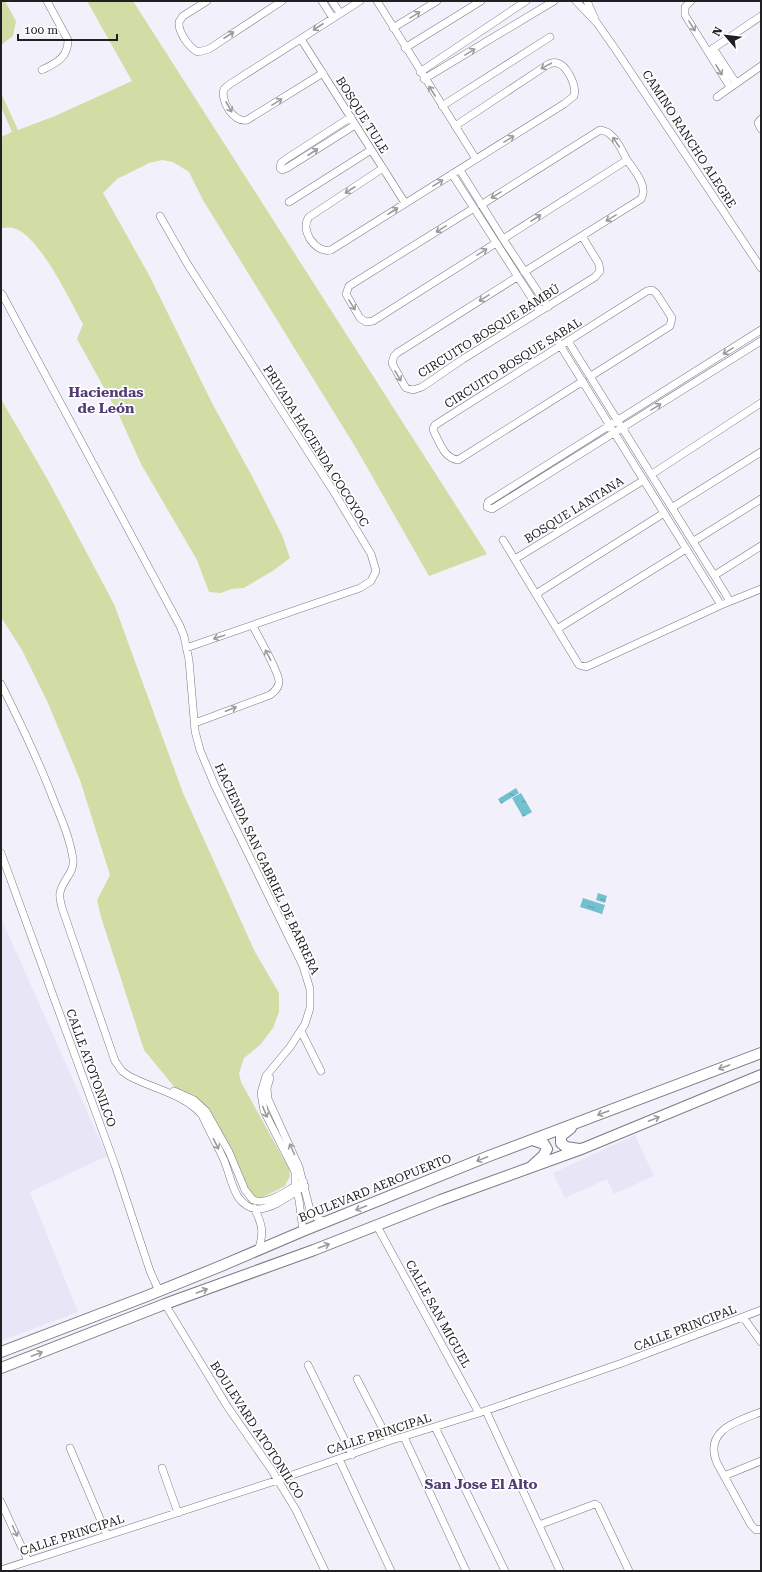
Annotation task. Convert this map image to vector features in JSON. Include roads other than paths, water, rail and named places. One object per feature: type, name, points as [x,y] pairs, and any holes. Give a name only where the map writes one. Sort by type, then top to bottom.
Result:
[{"type":"highway","name":"BOULEVARD AEROPUERTO","points":[[1,1352],[159,1291],[258,1251],[324,1222],[582,1120],[761,1053]]},
{"type":"highway","points":[[1,1368],[165,1304],[377,1226],[441,1200],[527,1170],[761,1075]]},
{"type":"highway","points":[[582,1120],[564,1133],[560,1140],[566,1148],[584,1148]]},
{"type":"highway","points":[[527,1170],[543,1156],[547,1149],[544,1144],[533,1140]]},
{"type":"street","points":[[42,70],[59,62],[66,54],[68,47],[66,35],[47,1]]},
{"type":"street","points":[[207,1],[183,16],[179,22],[180,29],[189,46],[198,52],[209,49],[282,1]]},
{"type":"street","points":[[322,1],[333,18]]},
{"type":"street","points":[[332,1],[340,13]]},
{"type":"street","points":[[323,73],[252,118],[243,121],[239,120],[233,115],[223,97],[224,89],[360,1]]},
{"type":"street","points":[[377,1],[424,79],[476,159]]},
{"type":"street","points":[[393,28],[437,1]]},
{"type":"street","points":[[405,48],[482,1]]},
{"type":"street","points":[[420,72],[526,1]]},
{"type":"street","points":[[424,79],[554,1]]},
{"type":"street","points":[[576,1],[597,23]]},
{"type":"street","points":[[587,1],[597,23]]},
{"type":"street","points":[[691,1],[685,7],[684,15],[710,50],[733,85]]},
{"type":"street","points":[[710,50],[761,16]]},
{"type":"street","name":"CAMINO RANCHO ALEGRE","points":[[597,23],[761,268]]},
{"type":"street","points":[[442,106],[550,36]]},
{"type":"street","name":"BOSQUE TULE","points":[[301,39],[405,203]]},
{"type":"street","points":[[383,168],[309,217],[305,226],[314,244],[322,250],[331,250],[571,99],[574,96],[575,87],[564,67],[557,63],[547,64],[454,126]]},
{"type":"street","points":[[717,97],[761,66]]},
{"type":"street","points":[[351,117],[286,159],[281,163],[280,168],[282,170],[288,168],[355,125]]},
{"type":"street","points":[[761,119],[758,123],[761,129]]},
{"type":"street","points":[[524,272],[634,204],[643,196],[642,185],[628,160],[611,134],[604,130],[600,130],[349,286],[346,294],[360,318],[366,322],[373,320],[628,160]]},
{"type":"street","points":[[289,202],[371,150]]},
{"type":"street","points":[[460,170],[477,206]]},
{"type":"street","points":[[452,174],[477,206],[499,241],[517,277],[540,311]]},
{"type":"street","name":"PRIVADA HACIENDA COCOYOC","points":[[160,216],[188,264],[332,489],[376,565],[376,571],[372,581],[360,588],[186,648]]},
{"type":"street","name":"CIRCUITO BOSQUE BAMBÚ","points":[[517,277],[397,353],[392,360],[392,363],[404,385],[410,389],[418,389],[595,277],[600,271],[599,264],[582,236]]},
{"type":"street","points":[[499,241],[524,272],[548,307]]},
{"type":"street","name":"CIRCUITO BOSQUE SABAL","points":[[583,381],[458,460],[447,456],[433,429],[435,425],[647,291],[652,290],[656,293],[672,318],[670,326],[591,376]]},
{"type":"street","name":"HACIENDA SAN GABRIEL DE BARRERA","points":[[2,294],[180,626],[186,648],[195,731],[200,750],[215,786],[275,908],[308,980],[310,988],[310,1003],[303,1030]]},
{"type":"street","points":[[761,330],[488,502],[486,507],[492,509],[761,341]]},
{"type":"street","points":[[555,337],[721,605]]},
{"type":"street","points":[[568,341],[673,507],[730,601]]},
{"type":"street","points":[[652,474],[761,403]]},
{"type":"street","points":[[673,507],[761,452]]},
{"type":"street","name":"BOSQUE LANTANA","points":[[515,559],[644,480]]},
{"type":"street","points":[[694,541],[761,499]]},
{"type":"street","points":[[536,594],[664,513]]},
{"type":"street","points":[[503,540],[579,665],[586,667],[721,605],[761,589]]},
{"type":"street","points":[[715,575],[761,546]]},
{"type":"street","points":[[557,629],[686,549]]},
{"type":"street","points":[[195,723],[270,695],[276,690],[279,682],[278,676],[253,626]]},
{"type":"street","points":[[1,684],[43,772],[69,840],[73,865],[71,872],[61,888],[60,894],[62,908],[106,1034],[109,1036],[120,1061],[125,1068],[140,1077],[159,1087],[186,1095],[206,1111],[228,1159],[233,1186],[239,1198],[245,1204],[255,1205],[258,1209],[274,1204],[296,1188],[305,1184]]},
{"type":"street","name":"CALLE ATOTONILCO","points":[[1,853],[115,1165],[150,1271],[159,1291]]},
{"type":"street","points":[[303,1030],[321,1071]]},
{"type":"street","points":[[303,1030],[292,1050],[273,1071],[267,1088],[268,1098],[299,1167],[305,1184],[310,1210],[316,1217],[324,1222]]},
{"type":"street","points":[[303,1030],[266,1076],[262,1088],[262,1106],[295,1172],[303,1231]]},
{"type":"street","points":[[277,1137],[284,1133]]},
{"type":"street","points":[[255,1205],[262,1227],[261,1241],[258,1251]]},
{"type":"street","name":"CALLE SAN MIGUEL","points":[[377,1226],[482,1412],[539,1525],[560,1571]]},
{"type":"street","name":"BOULEVARD ATOTONILCO","points":[[165,1304],[227,1406],[278,1480],[296,1510],[325,1571]]},
{"type":"street","name":"CALLE PRINCIPAL","points":[[1,1570],[278,1480],[389,1441],[482,1412],[630,1361],[761,1310]]},
{"type":"street","points":[[743,1317],[761,1342]]},
{"type":"street","points":[[308,1365],[352,1455]]},
{"type":"street","points":[[357,1379],[389,1441]]},
{"type":"street","points":[[759,1529],[751,1525],[714,1456],[715,1441],[730,1424],[761,1412]]},
{"type":"street","points":[[435,1427],[505,1571]]},
{"type":"street","points":[[404,1437],[466,1571]]},
{"type":"street","points":[[70,1448],[107,1535]]},
{"type":"street","points":[[339,1459],[391,1571]]},
{"type":"street","points":[[724,1476],[761,1461]]},
{"type":"street","points":[[162,1468],[178,1513]]},
{"type":"street","points":[[1,1502],[28,1561]]},
{"type":"street","points":[[539,1525],[595,1504],[598,1506],[629,1571]]},
{"type":"water","points":[[516,788],[519,793],[501,804],[498,799]]},
{"type":"water","points":[[521,793],[532,812],[523,817],[512,798]]},
{"type":"water","points":[[598,893],[607,896],[605,903],[596,900]]},
{"type":"water","points":[[583,898],[605,905],[602,914],[580,907]]},
{"type":"district","name":"Haciendas de León","points":[[106,400]]},
{"type":"district","name":"San Jose El Alto","points":[[481,1484]]}]
